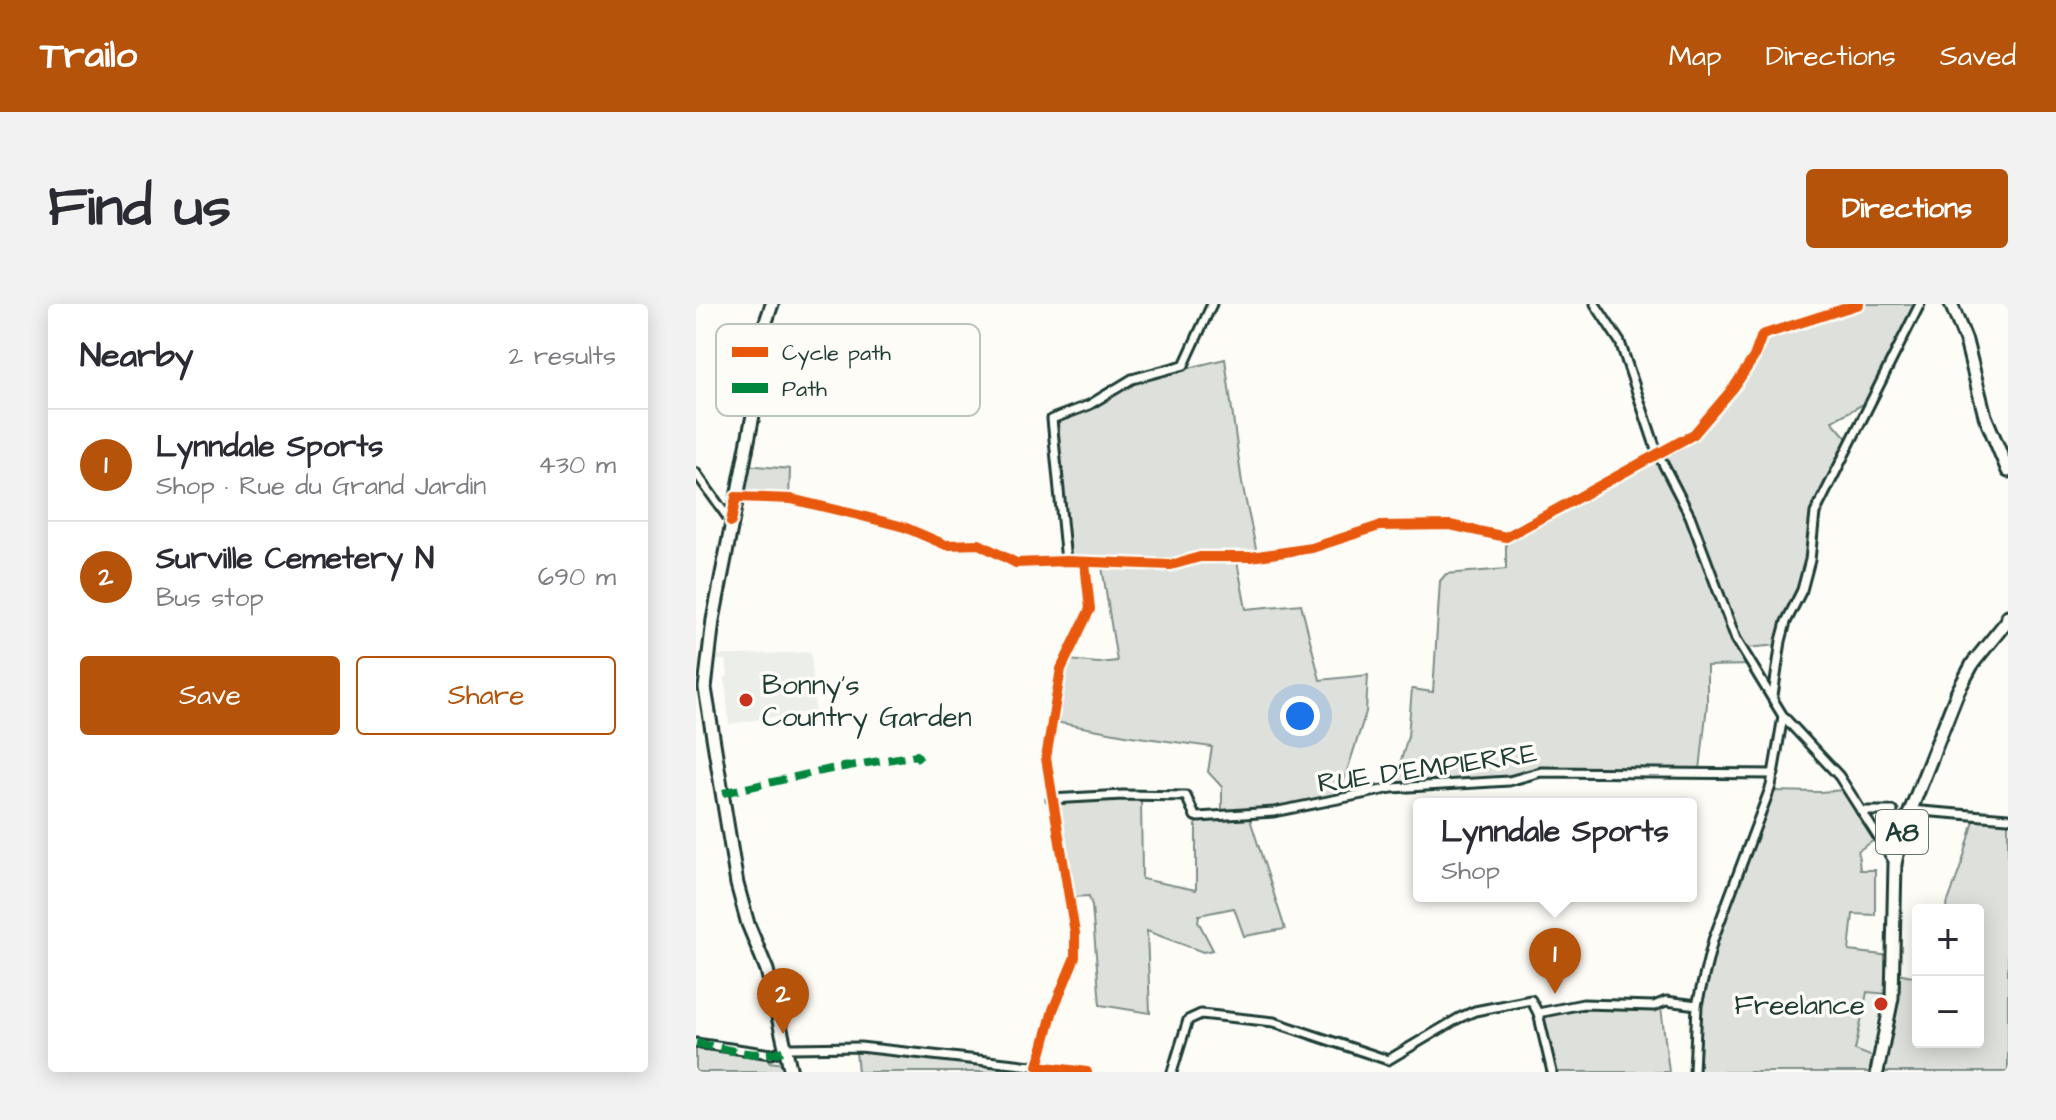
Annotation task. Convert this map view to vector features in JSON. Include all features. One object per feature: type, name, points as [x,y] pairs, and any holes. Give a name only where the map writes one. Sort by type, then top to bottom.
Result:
[{"type":"main road","points":[[765,324],[772,304]]},
{"type":"main road","points":[[1951,304],[1966,341],[1985,416],[2008,471]]},
{"type":"main road","points":[[753,416],[731,522],[707,659],[705,688],[737,884],[748,924],[767,970],[791,1072]]},
{"type":"main road","name":"A8","points":[[1877,1072],[1892,998],[1895,864],[1909,810],[1958,691],[1973,663],[2008,620]]},
{"type":"street","points":[[1066,561],[1052,419],[1089,405],[1132,379],[1184,365],[1212,304]]},
{"type":"street","points":[[1595,304],[1620,342],[1657,452],[1690,516],[1736,639],[1783,716],[1839,776],[1895,864]]},
{"type":"street","points":[[736,497],[791,499],[868,517],[904,527],[946,545],[979,544],[1016,563],[1066,561],[1171,565],[1200,557],[1251,557],[1312,548],[1379,526],[1450,525],[1506,537],[1694,434],[1748,367],[1762,335],[1859,304]]},
{"type":"street","points":[[1773,696],[1786,622],[1802,590],[1810,560],[1815,513],[1920,304]]},
{"type":"street","points":[[696,473],[731,522]]},
{"type":"street","points":[[1038,1066],[1053,1010],[1075,957],[1075,933],[1046,758],[1061,669],[1090,609],[1085,563]]},
{"type":"street","points":[[1694,1072],[1697,1005],[1713,940],[1774,774],[1783,716]]},
{"type":"street","name":"RUE D'EMPIERRE","points":[[1051,799],[1111,795],[1186,796],[1198,817],[1274,812],[1392,788],[1509,781],[1543,772],[1774,774]]},
{"type":"street","points":[[1909,810],[2008,818]]},
{"type":"street","points":[[1861,811],[1893,811]]},
{"type":"street","points":[[1172,1072],[1188,1020],[1201,1014],[1290,1025],[1388,1060],[1475,1011],[1531,1000],[1538,1013],[1552,1072]]},
{"type":"street","points":[[1538,1013],[1583,1004],[1654,1006],[1666,1001],[1697,1005]]},
{"type":"street","points":[[696,1043],[771,1054],[786,1050],[860,1047],[1026,1069],[1038,1066],[1087,1072]]},
{"type":"shaded area","points":[[1867,304],[1917,304],[1867,402],[1832,421],[1850,442],[1815,510],[1809,557],[1779,645],[1746,648],[1694,516],[1662,454],[1695,436],[1721,409],[1757,361],[1765,337]]},
{"type":"shaded area","points":[[1225,359],[1242,483],[1257,553],[1139,564],[1070,557],[1055,422],[1086,409],[1135,381]]},
{"type":"shaded area","points":[[1654,457],[1683,507],[1749,665],[1707,666],[1707,704],[1700,770],[1536,770],[1511,778],[1394,785],[1408,736],[1412,689],[1433,692],[1440,581],[1446,574],[1506,569],[1508,538]]},
{"type":"shaded area","points":[[746,465],[790,469],[789,498],[745,495],[740,491]]},
{"type":"shaded area","points":[[1201,560],[1237,561],[1246,609],[1301,604],[1320,680],[1368,675],[1366,712],[1339,796],[1253,812],[1222,814],[1222,787],[1208,772],[1212,747],[1055,722],[1069,660],[1117,661],[1102,567],[1178,567]]},
{"type":"shaded area","points":[[811,652],[815,711],[729,724],[726,660],[713,660],[712,656]]},
{"type":"shaded area","points":[[1843,790],[1876,839],[1858,851],[1860,870],[1875,870],[1875,915],[1853,914],[1849,951],[1891,956],[1889,994],[1867,992],[1855,1050],[1878,1059],[1875,1072],[1698,1072],[1701,1004],[1709,967],[1772,791]]},
{"type":"shaded area","points":[[1141,798],[1142,879],[1196,890],[1196,820],[1249,816],[1285,929],[1244,936],[1234,908],[1199,915],[1198,921],[1213,950],[1203,952],[1147,931],[1150,1013],[1100,1005],[1092,906],[1089,896],[1071,897],[1055,801]]},
{"type":"shaded area","points":[[1975,817],[2008,820],[2008,1072],[1881,1072],[1897,973],[1912,976],[1912,1048],[1984,1048],[1984,904],[1947,904]]},
{"type":"shaded area","points":[[1867,991],[1889,994],[1878,1059],[1855,1051]]},
{"type":"shaded area","points":[[1661,1007],[1669,1072],[1555,1072],[1543,1016],[1593,1008],[1637,1010]]},
{"type":"shaded area","points":[[696,1045],[767,1057],[769,1062],[785,1064],[787,1072],[696,1072]]},
{"type":"shaded area","points":[[856,1051],[1023,1068],[1023,1072],[858,1072]]},
{"type":"marked path","points":[[723,793],[831,769],[917,755],[920,760]]},
{"type":"marked path","points":[[696,1043],[764,1054],[786,1050]]},
{"type":"cycle path","points":[[731,522],[736,497],[791,499],[904,527],[946,545],[979,544],[1016,563],[1066,561],[1171,565],[1200,557],[1251,557],[1312,548],[1379,526],[1450,525],[1506,537],[1694,434],[1734,387],[1754,357],[1762,335],[1859,304]]},
{"type":"cycle path","points":[[1085,563],[1090,609],[1061,669],[1046,758],[1075,933],[1075,957],[1053,1010],[1038,1066],[1087,1072]]},
{"type":"place","name":"Bonny's Country Garden","points":[[746,700]]},
{"type":"place","name":"Lynndale Sports","points":[[1555,994]]},
{"type":"place","name":"Freelance","points":[[1881,1004]]},
{"type":"place","name":"Surville Cemetery N","points":[[783,1034]]}]
